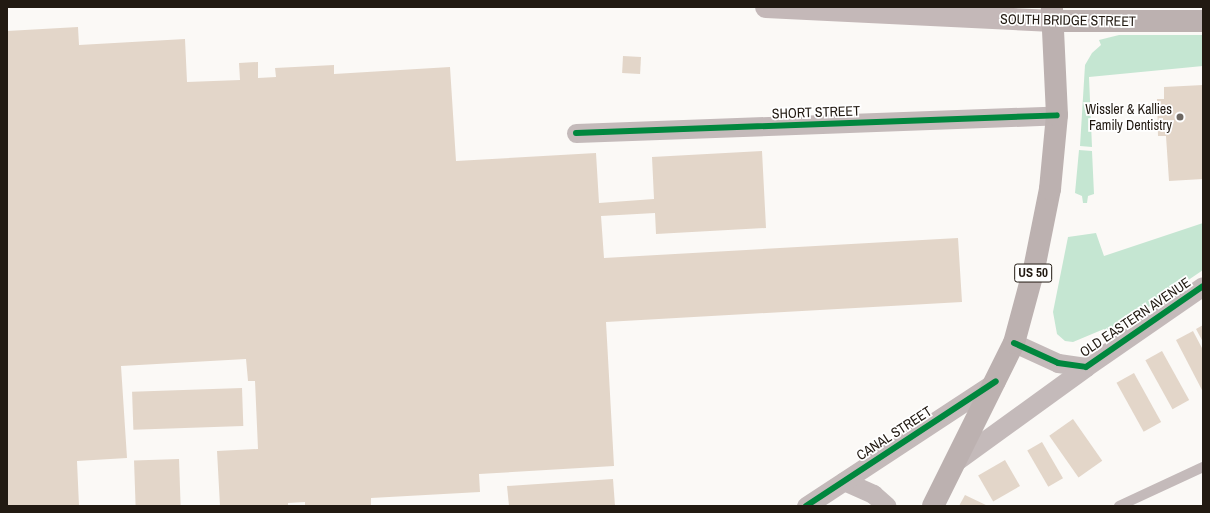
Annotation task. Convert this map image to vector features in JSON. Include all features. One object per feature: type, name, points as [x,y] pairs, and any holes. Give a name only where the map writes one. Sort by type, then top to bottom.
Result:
[{"type":"main road","name":"SOUTH BRIDGE STREET","points":[[766,7],[1052,14],[1203,21]]},
{"type":"main road","name":"US 50","points":[[933,506],[1014,343],[1034,269],[1050,189],[1057,116],[1052,14]]},
{"type":"street","name":"SHORT STREET","points":[[576,133],[1057,116]]},
{"type":"street","name":"OLD EASTERN AVENUE","points":[[955,462],[1086,367],[1203,286]]},
{"type":"street","name":"OLD EASTERN AVENUE","points":[[1014,343],[1058,364],[1086,367]]},
{"type":"street","name":"CANAL STREET","points":[[806,506],[996,381]]},
{"type":"street","points":[[844,481],[873,494],[887,506]]},
{"type":"lane","points":[[1119,506],[1203,466]]},
{"type":"green space","points":[[1119,35],[1203,35],[1203,66],[1089,77],[1092,147],[1080,146],[1085,65],[1092,53],[1101,45],[1099,40]]},
{"type":"green space","points":[[1079,150],[1092,151],[1094,194],[1088,196],[1087,203],[1083,203],[1082,196],[1075,193]]},
{"type":"green space","points":[[1203,223],[1203,270],[1109,334],[1104,329],[1073,342],[1065,341],[1057,334],[1053,312],[1068,237],[1096,233],[1104,256]]},
{"type":"building","points":[[78,27],[79,45],[185,39],[187,82],[240,80],[239,63],[258,62],[258,78],[276,77],[275,68],[334,65],[334,74],[450,67],[456,161],[596,153],[599,203],[654,199],[652,157],[762,151],[766,228],[656,234],[655,213],[601,216],[604,258],[958,238],[962,302],[606,322],[614,466],[479,474],[480,492],[371,498],[371,506],[305,506],[305,502],[288,503],[288,506],[220,506],[217,451],[258,449],[255,381],[248,381],[246,359],[121,366],[127,458],[77,461],[79,506],[7,506],[7,31]]},
{"type":"building","points":[[623,56],[641,57],[640,74],[622,73]]},
{"type":"building","name":"Wissler & Kallies Family Dentistry","points":[[1203,85],[1203,179],[1169,181],[1166,136],[1158,136],[1157,99],[1164,99],[1164,87]]},
{"type":"building","points":[[1203,325],[1203,342],[1196,329]]},
{"type":"building","points":[[1193,331],[1203,350],[1203,392],[1176,340]]},
{"type":"building","points":[[1162,351],[1189,400],[1173,409],[1145,360]]},
{"type":"building","points":[[1134,373],[1161,422],[1144,432],[1117,383]]},
{"type":"building","points":[[242,388],[243,426],[133,430],[132,392]]},
{"type":"building","points":[[1073,419],[1102,461],[1078,477],[1049,436]]},
{"type":"building","points":[[1042,442],[1063,478],[1048,487],[1027,450]]},
{"type":"building","points":[[179,459],[181,506],[136,506],[134,461]]},
{"type":"building","points":[[1005,460],[1020,486],[993,501],[978,476]]},
{"type":"building","points":[[613,479],[615,506],[509,506],[507,486]]},
{"type":"building","points":[[965,495],[988,506],[959,506]]},
{"type":"cycle path","points":[[576,133],[1057,115]]},
{"type":"cycle path","points":[[1014,343],[1058,363],[1086,367],[1203,286]]},
{"type":"cycle path","points":[[806,506],[996,381]]},
{"type":"place","name":"Wissler & Kallies Family Dentistry","points":[[1180,117]]}]
